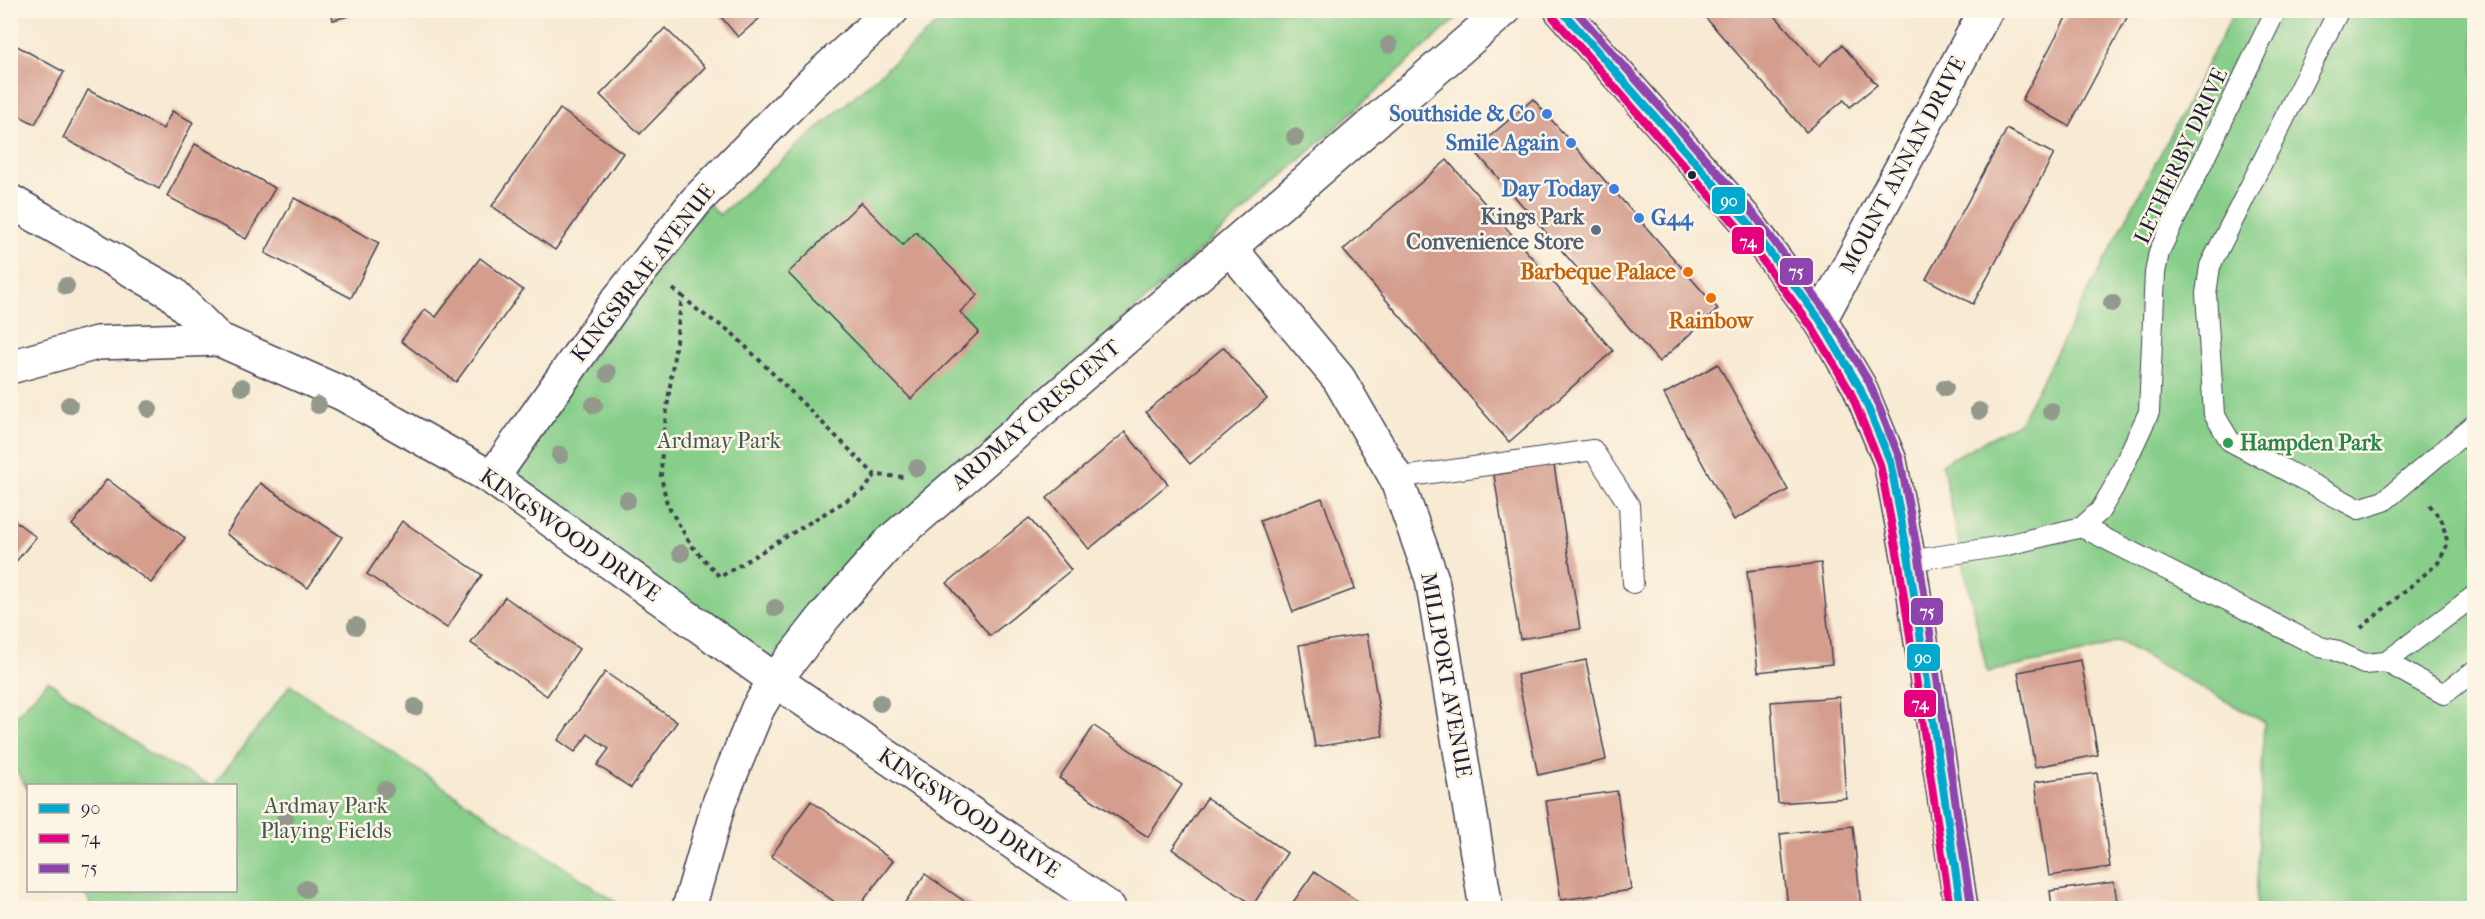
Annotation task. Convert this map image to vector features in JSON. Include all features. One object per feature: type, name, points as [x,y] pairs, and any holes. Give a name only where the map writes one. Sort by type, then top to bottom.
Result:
[{"type":"street","name":"KINGSBRAE AVENUE","points":[[492,478],[644,265],[696,201],[752,142],[892,10]]},
{"type":"street","name":"ARDMAY CRESCENT","points":[[689,909],[719,803],[758,708],[775,680],[825,616],[892,540],[1504,10]]},
{"type":"street","points":[[1561,10],[1745,219],[1820,320],[1859,386],[1890,460],[1909,561],[1961,909]]},
{"type":"street","name":"MOUNT ANNAN DRIVE","points":[[1820,320],[1986,10]]},
{"type":"street","name":"KINGSWOOD DRIVE","points":[[10,201],[172,293],[218,339],[343,394],[492,478],[775,680],[1109,909]]},
{"type":"street","name":"MILLPORT AVENUE","points":[[1230,248],[1339,379],[1396,478],[1432,579],[1486,909]]},
{"type":"street","points":[[10,367],[97,343],[218,339]]},
{"type":"lane","name":"LETHERBY DRIVE","points":[[2082,527],[2100,511],[2114,487],[2149,412],[2155,273],[2159,252],[2276,10]]},
{"type":"lane","points":[[2340,10],[2210,266],[2206,294],[2214,414],[2230,441],[2359,509],[2384,501],[2410,482],[2475,426]]},
{"type":"lane","points":[[1396,478],[1593,450],[1629,505],[1633,583]]},
{"type":"lane","points":[[1909,561],[2003,546],[2082,527],[2320,647],[2334,650],[2364,664],[2386,662],[2475,596]]},
{"type":"lane","points":[[2386,662],[2444,694],[2475,671]]},
{"type":"path","points":[[644,265],[700,312],[731,332],[875,475],[909,478],[936,502]]},
{"type":"path","points":[[682,296],[662,446],[661,476],[667,504],[691,545],[720,577],[865,489],[875,475]]},
{"type":"path","points":[[2334,650],[2438,563],[2448,544],[2442,521],[2410,482]]},
{"type":"green space","name":"Ardmay Park","points":[[952,11],[1456,11],[1456,19],[957,470],[771,671],[503,475],[708,203],[719,215]]},
{"type":"green space","name":"Hampden Park","points":[[2235,11],[2474,11],[2474,905],[2256,908],[2264,722],[2118,641],[2092,651],[1987,672],[1942,464],[2020,422]]},
{"type":"green space","name":"Ardmay Park Playing Fields","points":[[48,681],[153,756],[209,784],[27,784],[27,788],[11,761],[11,721]]},
{"type":"green space","name":"Ardmay Park Playing Fields","points":[[290,685],[625,908],[92,908],[84,892],[237,892],[237,784],[215,784]]},
{"type":"building","points":[[331,10],[369,10],[369,11],[333,20]]},
{"type":"building","points":[[715,10],[769,10],[738,37]]},
{"type":"building","points":[[1699,10],[1770,10],[1819,66],[1842,45],[1877,85],[1850,107],[1844,100],[1806,132]]},
{"type":"building","points":[[2070,10],[2131,10],[2069,126],[2022,100]]},
{"type":"building","points":[[665,28],[705,67],[640,134],[600,95]]},
{"type":"building","points":[[10,42],[64,72],[35,124],[10,111]]},
{"type":"building","points":[[88,90],[163,129],[172,111],[193,122],[159,189],[63,138]]},
{"type":"building","name":"Kings Park Convenience Store","points":[[1533,99],[1718,309],[1659,362],[1474,150]]},
{"type":"building","points":[[560,109],[623,153],[555,250],[492,206]]},
{"type":"building","points":[[2007,129],[2054,154],[1973,304],[1926,279]]},
{"type":"building","points":[[195,144],[275,188],[246,239],[167,196]]},
{"type":"building","points":[[1447,160],[1613,351],[1509,442],[1343,250]]},
{"type":"building","points":[[294,198],[379,243],[351,298],[265,253]]},
{"type":"building","points":[[861,202],[903,245],[916,232],[978,295],[960,312],[979,332],[911,399],[788,273]]},
{"type":"building","points":[[480,258],[523,290],[456,382],[401,341],[425,309],[436,317]]},
{"type":"building","points":[[1224,347],[1267,399],[1190,464],[1146,412]]},
{"type":"building","points":[[1718,364],[1788,490],[1734,520],[1664,394]]},
{"type":"building","points":[[1125,432],[1168,484],[1089,549],[1047,498]]},
{"type":"building","points":[[1554,465],[1580,629],[1520,639],[1494,475]]},
{"type":"building","points":[[107,479],[185,538],[151,583],[72,525]]},
{"type":"building","points":[[260,483],[342,537],[308,588],[226,534]]},
{"type":"building","points":[[1322,498],[1355,589],[1293,612],[1260,521]]},
{"type":"building","points":[[10,517],[36,537],[10,569]]},
{"type":"building","points":[[1029,518],[1071,570],[990,636],[947,583]]},
{"type":"building","points":[[402,521],[482,575],[447,628],[367,574]]},
{"type":"building","points":[[1821,563],[1832,664],[1758,672],[1747,571]]},
{"type":"building","points":[[505,597],[579,649],[547,696],[471,643]]},
{"type":"building","points":[[1367,634],[1383,736],[1315,747],[1299,645]]},
{"type":"building","points":[[1586,660],[1606,760],[1538,775],[1517,675]]},
{"type":"building","points":[[2081,660],[2098,755],[2035,767],[2018,672]]},
{"type":"building","points":[[605,672],[677,722],[631,788],[597,765],[609,749],[588,734],[575,752],[558,740]]},
{"type":"building","points":[[1839,697],[1846,798],[1778,803],[1771,702]]},
{"type":"building","points":[[1094,726],[1182,785],[1148,837],[1059,778]]},
{"type":"building","points":[[2097,773],[2110,867],[2049,876],[2035,782]]},
{"type":"building","points":[[1617,791],[1631,890],[1561,900],[1546,801]]},
{"type":"building","points":[[1207,798],[1287,853],[1253,905],[1172,849]]},
{"type":"building","points":[[811,801],[893,861],[858,908],[843,908],[771,856]]},
{"type":"building","points":[[1853,826],[1861,908],[1788,908],[1780,834]]},
{"type":"building","points":[[1314,872],[1368,908],[1289,908]]},
{"type":"building","points":[[925,874],[974,908],[901,908]]},
{"type":"building","points":[[2114,882],[2118,908],[2052,908],[2050,891]]},
{"type":"transit line","name":"90","points":[[1561,10],[1745,219],[1820,320],[1859,386],[1890,461],[1909,561],[1961,908]]},
{"type":"transit line","name":"75","points":[[1575,10],[1753,213],[1828,314],[1869,382],[1900,459],[1919,559],[1971,906]]},
{"type":"transit line","name":"74","points":[[1553,17],[1737,226],[1811,326],[1850,391],[1880,464],[1899,563],[1950,908]]},
{"type":"place","name":"Southside & Co","points":[[1547,114]]},
{"type":"place","name":"Smile Again","points":[[1571,143]]},
{"type":"place","name":"Day Today","points":[[1614,189]]},
{"type":"place","name":"G44","points":[[1639,218]]},
{"type":"place","name":"Kings Park Convenience Store","points":[[1596,230]]},
{"type":"place","name":"Barbeque Palace","points":[[1688,272]]},
{"type":"place","name":"Rainbow","points":[[1711,298]]},
{"type":"place","name":"Hampden Park","points":[[2228,443]]}]
